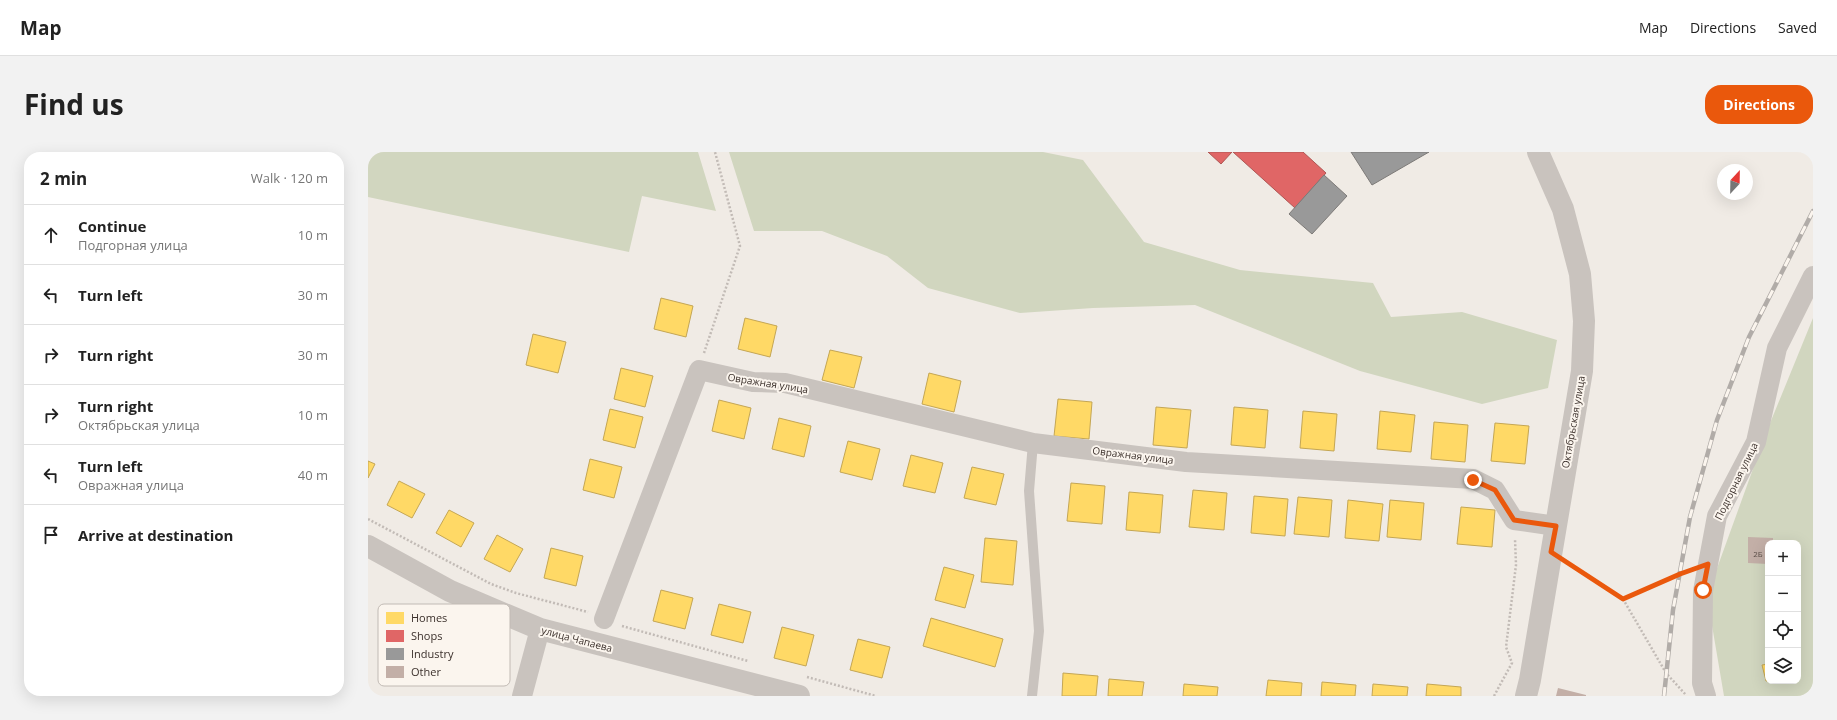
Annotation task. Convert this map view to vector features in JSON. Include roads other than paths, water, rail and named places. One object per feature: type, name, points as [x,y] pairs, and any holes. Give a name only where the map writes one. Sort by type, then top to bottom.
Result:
[{"type":"street","name":"Октябрьская улица","points":[[1526,696],[1530,680],[1582,371],[1584,321],[1580,274],[1563,209],[1538,152]]},
{"type":"street","name":"Подгорная улица","points":[[1706,696],[1702,683],[1703,590],[1717,516],[1756,442],[1777,348],[1813,276]]},
{"type":"street","name":"Овражная улица","points":[[604,619],[699,370],[753,382],[785,383],[1033,443],[1186,462],[1473,480],[1495,490],[1514,520],[1556,526]]},
{"type":"street","name":"улица Чапаева","points":[[368,546],[450,591],[481,604]]},
{"type":"street","name":"улица Чапаева","points":[[510,616],[540,629],[799,696]]},
{"type":"street","points":[[522,696],[540,629]]},
{"type":"lane","points":[[1032,696],[1039,630],[1029,491],[1033,443]]},
{"type":"railway","points":[[1664,696],[1673,610],[1690,517],[1717,420],[1749,337],[1813,211]]}]
